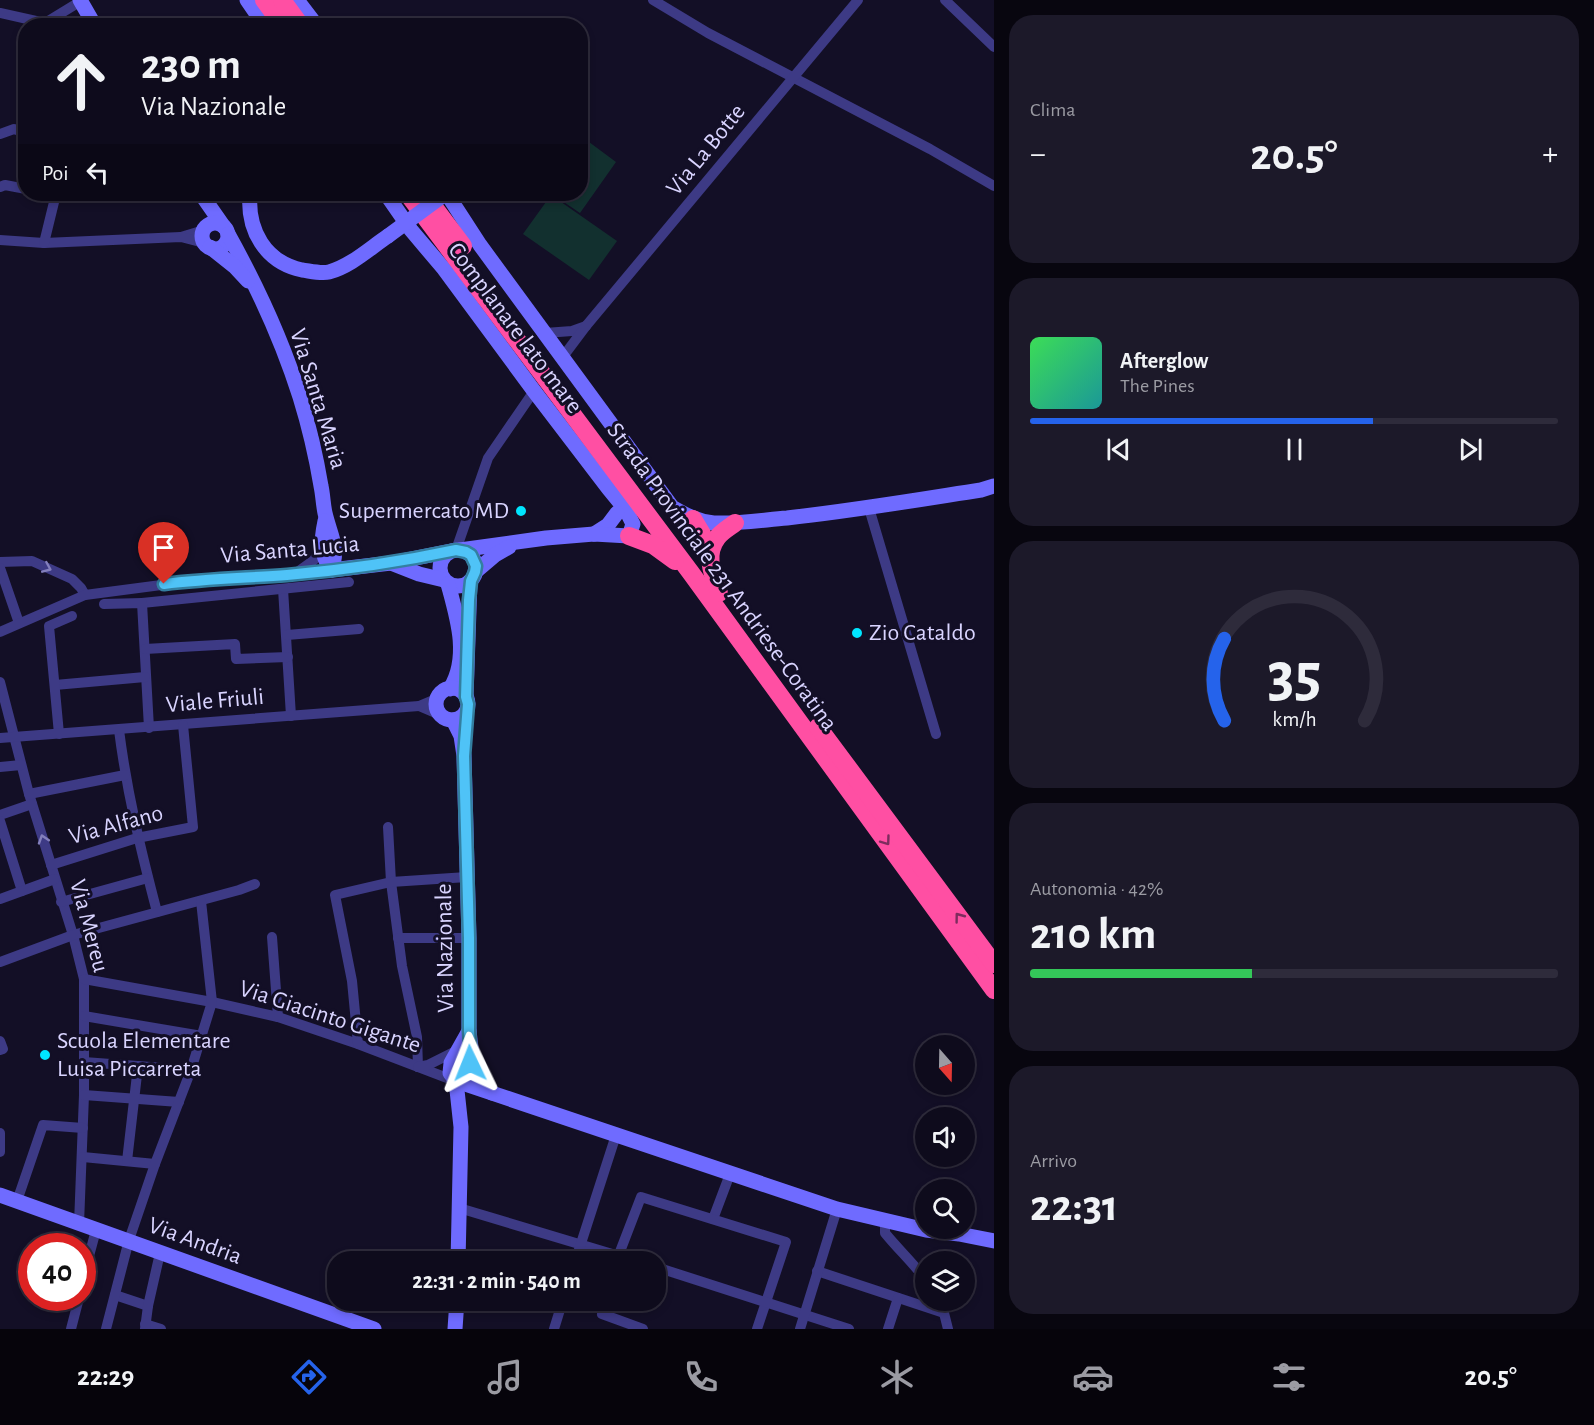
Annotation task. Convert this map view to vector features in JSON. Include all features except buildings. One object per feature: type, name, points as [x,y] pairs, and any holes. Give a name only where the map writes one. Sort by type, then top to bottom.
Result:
[{"type":"highway","points":[[264,0],[277,18]]},
{"type":"highway","points":[[282,0],[295,18]]},
{"type":"highway","name":"Strada Provinciale 231 Andriese-Coratina","points":[[413,201],[691,573],[994,990]]},
{"type":"highway","name":"Strada Provinciale 231 Andriese-Coratina","points":[[429,201],[994,964]]},
{"type":"highway","points":[[693,519],[710,552],[711,568],[718,593]]},
{"type":"highway","points":[[710,552],[717,537],[735,523]]},
{"type":"highway","points":[[629,536],[653,545],[691,573]]},
{"type":"street","points":[[247,0],[259,18]]},
{"type":"street","points":[[297,0],[310,18]]},
{"type":"street","points":[[653,0],[708,33],[930,148],[994,186]]},
{"type":"street","name":"Via La Botte","points":[[562,358],[743,136],[858,0]]},
{"type":"street","points":[[945,0],[994,47]]},
{"type":"street","points":[[54,18],[80,1],[91,18]]},
{"type":"street","points":[[0,13],[20,18]]},
{"type":"street","points":[[0,134],[18,130]]},
{"type":"street","points":[[0,187],[5,185],[18,187]]},
{"type":"street","points":[[44,243],[54,201]]},
{"type":"street","name":"Via Santa Maria","points":[[204,201],[207,213],[206,236],[244,275],[261,297]]},
{"type":"street","name":"Via Santa Maria","points":[[206,201],[226,230],[261,297],[300,398],[313,447],[326,515],[328,545],[325,561],[331,570]]},
{"type":"street","points":[[250,201],[250,218],[263,247],[284,264],[327,273],[343,267],[436,201]]},
{"type":"street","name":"Complanare lato mare","points":[[391,201],[630,516],[633,524],[629,536]]},
{"type":"street","points":[[451,201],[480,245],[672,507],[693,519],[713,523],[735,523],[869,508],[994,486]]},
{"type":"street","points":[[0,240],[44,243],[206,236],[217,223],[226,230],[227,242],[221,247],[213,248],[206,236]]},
{"type":"street","points":[[544,333],[572,331],[586,326]]},
{"type":"street","points":[[456,550],[488,458],[534,391]]},
{"type":"street","name":"Complanare lato mare","points":[[608,488],[629,536]]},
{"type":"street","points":[[869,508],[936,734]]},
{"type":"street","points":[[594,534],[609,525],[617,513]]},
{"type":"street","name":"Via Santa Lucia","points":[[0,632],[85,595],[184,582],[359,567],[517,542],[594,534],[629,536]]},
{"type":"street","points":[[446,582],[460,586],[473,577],[495,555],[517,542]]},
{"type":"street","points":[[293,574],[302,570],[328,545],[359,567]]},
{"type":"street","points":[[444,693],[459,690],[467,703],[463,716],[447,717],[437,706],[444,693],[458,673],[460,656],[458,617],[439,569],[446,554],[456,550],[471,555],[476,566],[473,577]]},
{"type":"street","points":[[0,562],[32,561],[72,579],[85,595]]},
{"type":"street","name":"Via Santa Lucia","points":[[391,563],[446,582]]},
{"type":"street","points":[[0,567],[4,594],[19,623]]},
{"type":"street","name":"Via Nazionale","points":[[456,1081],[467,1070],[465,1053],[469,1031],[464,756],[473,577]]},
{"type":"street","points":[[104,604],[142,603],[349,582]]},
{"type":"street","points":[[283,589],[291,716]]},
{"type":"street","points":[[142,603],[149,728]]},
{"type":"street","points":[[59,734],[50,626],[72,616]]},
{"type":"street","points":[[287,635],[359,629]]},
{"type":"street","points":[[145,649],[235,644],[236,659],[288,657]]},
{"type":"street","points":[[55,685],[145,677]]},
{"type":"street","name":"Via Mereu","points":[[0,682],[30,799],[73,935],[84,979],[83,1157],[80,1224]]},
{"type":"street","name":"Viale Friuli","points":[[0,738],[419,706],[444,693]]},
{"type":"street","name":"Viale Friuli","points":[[419,706],[447,717]]},
{"type":"street","name":"Via Nazionale","points":[[447,717],[461,736],[464,756]]},
{"type":"street","name":"Via Alfano","points":[[51,865],[137,838],[193,827],[183,725]]},
{"type":"street","points":[[119,730],[137,838],[158,912]]},
{"type":"street","points":[[0,767],[21,765]]},
{"type":"street","points":[[0,815],[30,799],[125,775]]},
{"type":"street","points":[[0,821],[22,891]]},
{"type":"street","points":[[388,827],[391,882],[402,966],[417,1037],[418,1067],[465,1053],[482,1083],[492,1093]]},
{"type":"street","points":[[358,1044],[352,981],[335,895],[391,882],[467,877]]},
{"type":"street","points":[[61,902],[148,878]]},
{"type":"street","points":[[0,899],[55,879]]},
{"type":"street","points":[[0,962],[73,935],[255,884]]},
{"type":"street","points":[[106,1329],[129,1240],[191,1070],[212,1002],[201,901]]},
{"type":"street","points":[[272,937],[278,1017]]},
{"type":"street","points":[[398,938],[469,938]]},
{"type":"street","name":"Via Giacinto Gigante","points":[[84,979],[212,1002],[278,1017],[456,1081]]},
{"type":"street","points":[[84,1016],[202,1036]]},
{"type":"street","points":[[84,1062],[191,1070]]},
{"type":"street","points":[[127,1161],[138,1066]]},
{"type":"street","points":[[458,1251],[461,1126],[456,1081],[837,1209],[885,1221],[994,1241]]},
{"type":"street","points":[[84,1095],[179,1102]]},
{"type":"street","points":[[5,1199],[43,1125],[83,1128]]},
{"type":"street","points":[[0,1133],[0,1149]]},
{"type":"street","points":[[577,1251],[616,1135]]},
{"type":"street","points":[[83,1157],[155,1164]]},
{"type":"street","points":[[713,1219],[730,1174]]},
{"type":"street","points":[[619,1251],[641,1197],[786,1242],[757,1329]]},
{"type":"street","name":"Via Andria","points":[[5,1199],[129,1240],[374,1329]]},
{"type":"street","points":[[459,1208],[580,1243],[599,1251]]},
{"type":"street","points":[[800,1329],[837,1209]]},
{"type":"street","points":[[885,1221],[885,1233],[915,1266]]},
{"type":"street","points":[[160,1253],[145,1327],[161,1329]]},
{"type":"street","points":[[666,1270],[849,1329]]},
{"type":"street","points":[[817,1271],[944,1313],[948,1329]]},
{"type":"street","points":[[115,1295],[148,1306]]},
{"type":"street","points":[[888,1329],[898,1298]]},
{"type":"street","points":[[71,1329],[76,1311]]},
{"type":"street","points":[[456,1329],[457,1311]]},
{"type":"street","points":[[554,1329],[560,1311]]},
{"type":"street","points":[[603,1311],[602,1314],[643,1329]]},
{"type":"green space","points":[[589,142],[616,162],[580,213],[562,201],[588,201]]},
{"type":"green space","points":[[547,201],[560,201],[617,241],[589,280],[523,234]]},
{"type":"place","name":"Supermercato MD","points":[[521,511]]},
{"type":"place","name":"Zio Cataldo","points":[[857,633]]},
{"type":"place","name":"Scuola Elementare Luisa Piccarreta","points":[[45,1055]]},
{"type":"route","points":[[164,584],[345,569],[391,563],[456,550],[471,555],[476,566],[471,581],[469,600],[466,697],[468,704],[464,756],[470,1063]]}]
